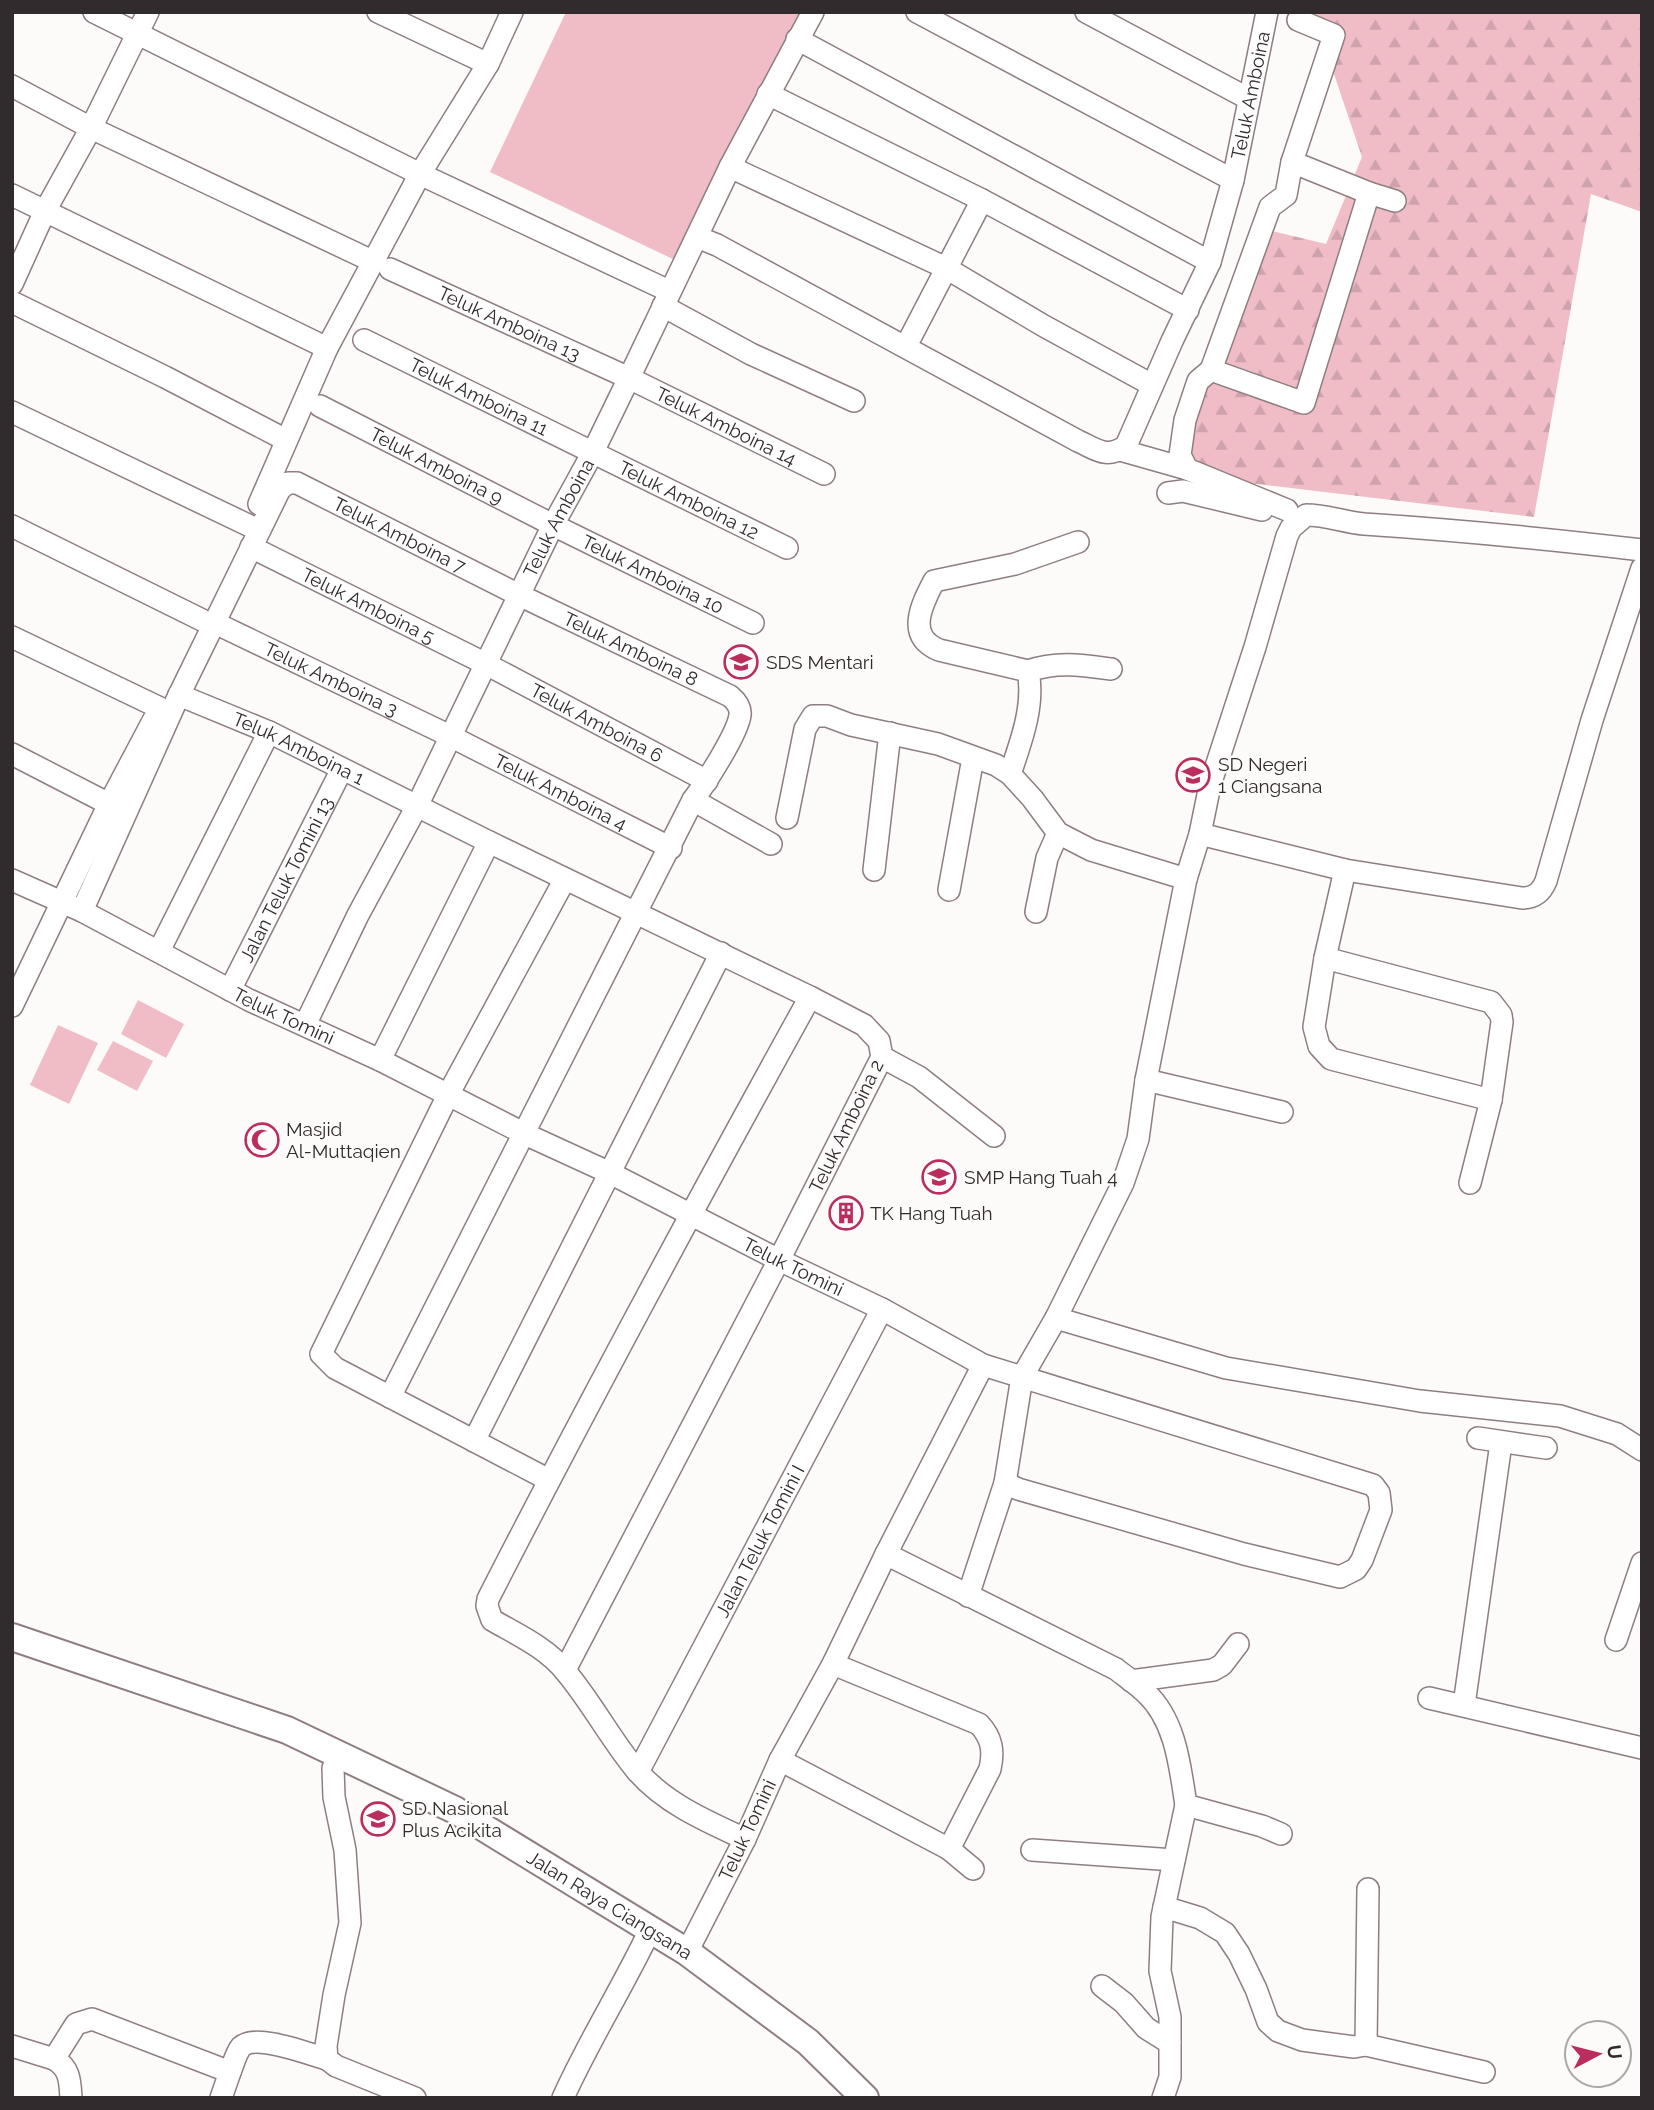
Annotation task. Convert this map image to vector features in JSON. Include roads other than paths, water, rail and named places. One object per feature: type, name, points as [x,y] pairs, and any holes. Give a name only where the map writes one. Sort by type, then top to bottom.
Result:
[{"type":"main road","name":"Jalan Raya Ciangsana","points":[[12,1637],[287,1730],[455,1810],[687,1952],[808,2042],[865,2098]]},
{"type":"street","points":[[94,12],[666,299],[751,354],[854,401]]},
{"type":"street","points":[[12,284],[45,211],[148,12]]},
{"type":"street","points":[[378,12],[488,64]]},
{"type":"street","points":[[13,1005],[109,804],[250,536],[286,440],[327,348],[381,265],[420,174],[488,64],[512,12]]},
{"type":"street","name":"Teluk Amboina","points":[[305,1025],[358,915],[417,806],[553,524],[592,454],[730,167],[813,12]]},
{"type":"street","points":[[917,12],[1233,180]]},
{"type":"street","points":[[1086,12],[1249,99]]},
{"type":"street","name":"Teluk Amboina","points":[[1120,450],[1126,446],[1210,262],[1233,180],[1249,99],[1260,15]]},
{"type":"street","points":[[1187,469],[1180,455],[1185,420],[1198,381],[1211,370],[1270,207],[1286,195],[1292,162],[1334,35],[1298,20]]},
{"type":"street","points":[[797,40],[1210,262]]},
{"type":"street","name":"Teluk Amboina 13","points":[[12,86],[90,128],[629,378]]},
{"type":"street","points":[[768,94],[982,200],[1188,310]]},
{"type":"street","points":[[1292,162],[1395,201]]},
{"type":"street","points":[[730,167],[946,268],[1044,326],[1152,384]]},
{"type":"street","points":[[1211,370],[1304,402],[1369,193]]},
{"type":"street","points":[[12,195],[327,348]]},
{"type":"street","points":[[906,346],[982,200]]},
{"type":"street","points":[[696,237],[718,245],[1104,453],[1120,450],[1187,469],[1296,512]]},
{"type":"street","points":[[12,302],[286,440]]},
{"type":"street","name":"Teluk Amboina 11","points":[[364,340],[592,454]]},
{"type":"street","name":"Teluk Amboina 14","points":[[629,378],[824,474]]},
{"type":"street","name":"Teluk Amboina 9","points":[[320,407],[553,524]]},
{"type":"street","name":"Teluk Amboina 5","points":[[12,412],[250,536],[486,664]]},
{"type":"street","name":"Teluk Amboina 12","points":[[592,454],[787,548]]},
{"type":"street","name":"Teluk Amboina 7","points":[[250,536],[280,489],[288,482],[297,483],[519,595]]},
{"type":"street","points":[[1168,493],[1183,491],[1257,510],[1323,514],[1350,523],[1422,527],[1642,550]]},
{"type":"street","points":[[968,1596],[1005,1483],[1022,1377],[1056,1318],[1123,1184],[1138,1139],[1146,1080],[1186,879],[1200,834],[1210,785],[1296,512]]},
{"type":"street","name":"Teluk Amboina 10","points":[[553,524],[753,622]]},
{"type":"street","name":"Teluk Amboina 3","points":[[12,526],[450,736]]},
{"type":"street","points":[[1078,542],[1015,564],[934,581],[925,598],[919,631],[927,645],[939,650],[1028,671],[1048,665],[1071,663],[1111,669]]},
{"type":"street","points":[[1200,834],[1345,870],[1531,898],[1539,893],[1546,881],[1592,720],[1642,568]]},
{"type":"street","name":"Teluk Amboina 8","points":[[519,595],[730,696],[738,705],[740,713],[737,725],[707,781]]},
{"type":"street","points":[[82,911],[179,695],[207,621]]},
{"type":"street","points":[[12,637],[160,708]]},
{"type":"street","name":"Teluk Amboina 6","points":[[486,664],[707,781]]},
{"type":"street","points":[[1010,774],[1021,743],[1031,693],[1028,671]]},
{"type":"street","name":"Teluk Amboina 1","points":[[179,695],[268,732],[417,806]]},
{"type":"street","points":[[788,818],[806,729],[813,716],[827,716],[851,725],[938,744],[996,765],[1010,774],[1032,798],[1058,833],[1091,850],[1186,879]]},
{"type":"street","points":[[159,951],[268,732]]},
{"type":"street","points":[[874,870],[890,733]]},
{"type":"street","name":"Teluk Amboina 4","points":[[450,736],[671,848]]},
{"type":"street","points":[[12,754],[109,804]]},
{"type":"street","points":[[949,890],[973,758]]},
{"type":"street","name":"Jalan Teluk Tomini 13","points":[[230,990],[342,769]]},
{"type":"street","points":[[390,1397],[671,848],[693,800],[707,781]]},
{"type":"street","points":[[693,800],[771,844]]},
{"type":"street","name":"Teluk Amboina 2","points":[[417,806],[864,1025],[878,1041],[881,1058],[779,1261],[565,1670]]},
{"type":"street","points":[[1036,912],[1047,858],[1058,833]]},
{"type":"street","points":[[380,1060],[489,842]]},
{"type":"street","points":[[1345,870],[1325,958],[1314,1027],[1325,1054],[1331,1059],[1492,1100]]},
{"type":"street","points":[[549,1480],[335,1368],[321,1354],[449,1093],[565,879]]},
{"type":"street","name":"Teluk Tomini","points":[[12,880],[82,911],[230,990],[449,1093],[525,1134],[610,1173],[779,1261],[882,1309],[983,1365],[833,1664],[780,1760],[745,1839],[687,1952]]},
{"type":"street","points":[[474,1441],[721,953]]},
{"type":"street","points":[[1325,958],[1491,1002],[1501,1016],[1503,1022],[1492,1100],[1470,1183]]},
{"type":"street","points":[[745,1839],[678,1806],[638,1772],[565,1670],[535,1644],[492,1620],[487,1606],[488,1599],[549,1480],[810,997]]},
{"type":"street","points":[[881,1058],[919,1077],[994,1136]]},
{"type":"street","points":[[1146,1080],[1282,1112]]},
{"type":"street","name":"Jalan Teluk Tomini I","points":[[638,1772],[882,1309]]},
{"type":"street","points":[[1056,1318],[1226,1368],[1420,1401],[1560,1416],[1617,1434],[1642,1450]]},
{"type":"street","points":[[983,1365],[1373,1485],[1379,1493],[1381,1510],[1362,1560],[1356,1569],[1340,1577],[1244,1554],[1005,1483]]},
{"type":"street","points":[[1478,1438],[1546,1448]]},
{"type":"street","points":[[1464,1704],[1501,1443]]},
{"type":"street","points":[[886,1555],[1116,1669],[1148,1694],[1167,1723],[1180,1763],[1186,1805],[1164,1907],[1160,1972],[1170,2017],[1170,2077],[1163,2098]]},
{"type":"street","points":[[1616,1640],[1642,1563]]},
{"type":"street","points":[[1130,1681],[1213,1670],[1222,1665],[1238,1644]]},
{"type":"street","points":[[833,1664],[979,1724],[986,1732],[993,1754],[990,1769],[949,1849]]},
{"type":"street","points":[[1430,1698],[1642,1748]]},
{"type":"street","points":[[327,2059],[326,2046],[334,1995],[350,1923],[345,1850],[334,1797],[333,1768],[340,1756]]},
{"type":"street","points":[[780,1760],[949,1849],[973,1869]]},
{"type":"street","points":[[1186,1805],[1262,1826],[1281,1834]]},
{"type":"street","points":[[1032,1850],[1174,1860]]},
{"type":"street","points":[[1366,2045],[1368,1889]]},
{"type":"street","points":[[1164,1907],[1200,1918],[1225,1933],[1256,1989],[1268,2022],[1278,2031],[1302,2040],[1354,2047],[1366,2045],[1484,2071]]},
{"type":"street","points":[[563,2098],[650,1930]]},
{"type":"street","points":[[1102,1986],[1124,2003],[1146,2028],[1170,2043]]},
{"type":"street","points":[[54,2059],[76,2024],[92,2019],[230,2072]]},
{"type":"street","points":[[220,2098],[239,2048],[249,2042],[262,2042],[327,2059],[336,2066],[415,2098]]},
{"type":"street","points":[[12,2046],[54,2059],[66,2069],[70,2077],[71,2098]]},
{"type":"place","name":"SDS Mentari","points":[[741,662]]},
{"type":"place","name":"SD Negeri 1 Ciangsana","points":[[1193,775]]},
{"type":"place","name":"Masjid Al-Muttaqien","points":[[262,1140]]},
{"type":"place","name":"SMP Hang Tuah 4","points":[[939,1177]]},
{"type":"place","name":"TK Hang Tuah","points":[[846,1213]]},
{"type":"place","name":"SD Nasional Plus Acikita","points":[[378,1819]]}]
